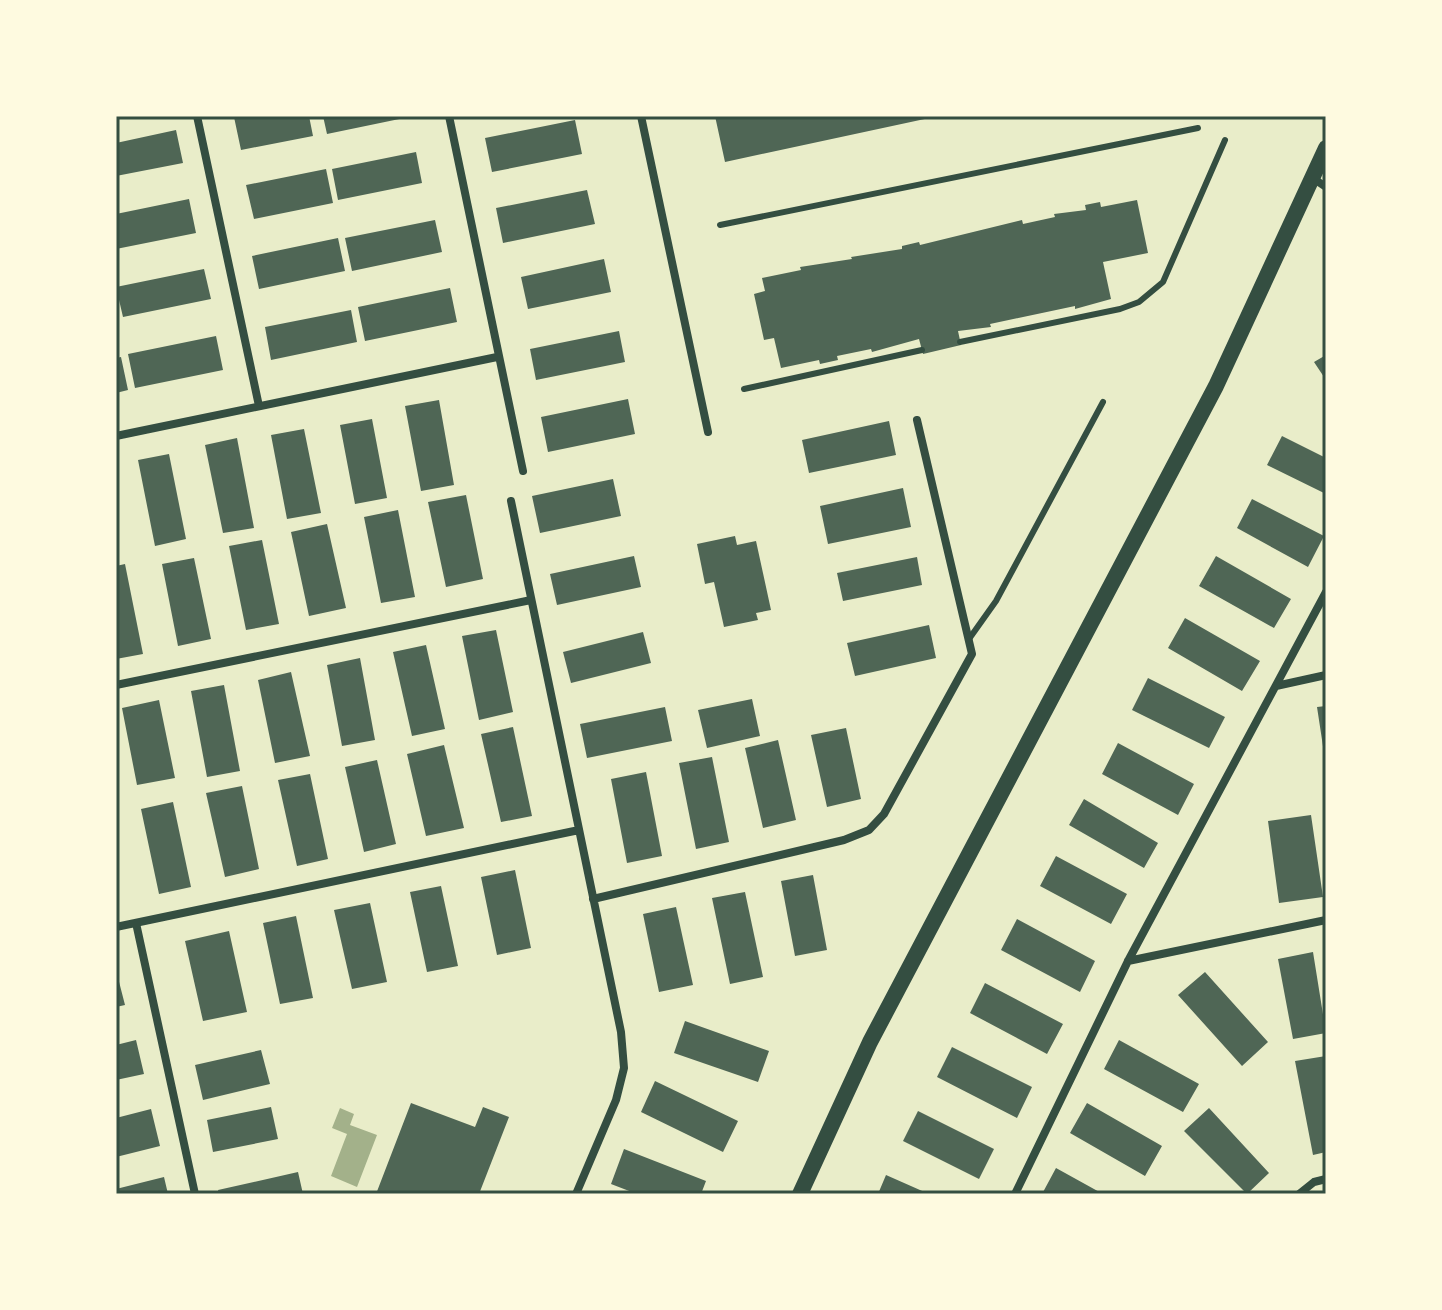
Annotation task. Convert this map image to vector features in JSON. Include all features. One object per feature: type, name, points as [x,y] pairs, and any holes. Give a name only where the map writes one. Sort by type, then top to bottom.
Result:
[{"type":"main road","points":[[800,1194],[870,1042],[1320,183],[1326,148]]},
{"type":"street","points":[[197,116],[259,406]]},
{"type":"street","points":[[449,116],[523,471]]},
{"type":"street","points":[[641,116],[708,432]]},
{"type":"street","points":[[116,436],[497,357]]},
{"type":"street","points":[[593,899],[844,840],[869,830],[884,814],[972,654],[917,420]]},
{"type":"street","points":[[511,501],[621,1032],[624,1068],[616,1100],[576,1194]]},
{"type":"street","points":[[1015,1194],[1128,961],[1326,592]]},
{"type":"street","points":[[116,685],[531,600]]},
{"type":"street","points":[[1276,686],[1326,675]]},
{"type":"street","points":[[116,927],[579,830]]},
{"type":"street","points":[[1128,961],[1326,920]]},
{"type":"street","points":[[136,923],[195,1194]]},
{"type":"street","points":[[1299,1194],[1314,1182],[1326,1179]]},
{"type":"lane","points":[[720,225],[1198,128]]},
{"type":"lane","points":[[960,342],[1120,309],[1151,293],[1163,282],[1225,140]]},
{"type":"lane","points":[[744,389],[922,350]]},
{"type":"lane","points":[[968,640],[996,601],[1103,402]]},
{"type":"shaded area","points":[[340,1108],[354,1114],[350,1125],[377,1135],[357,1187],[331,1176],[347,1134],[332,1128]]},
{"type":"building","points":[[309,116],[313,136],[241,150],[234,117]]},
{"type":"building","points":[[323,116],[409,116],[409,117],[327,134]]},
{"type":"building","points":[[715,116],[933,116],[934,117],[725,162]]},
{"type":"building","points":[[575,120],[582,154],[492,172],[485,138]]},
{"type":"building","points":[[176,130],[183,163],[116,176],[116,143]]},
{"type":"building","points":[[416,152],[422,183],[338,200],[332,169]]},
{"type":"building","points":[[326,169],[333,203],[254,219],[246,185]]},
{"type":"building","points":[[587,190],[595,224],[503,243],[496,208]]},
{"type":"building","points":[[189,199],[196,233],[116,249],[116,214]]},
{"type":"building","points":[[1137,200],[1148,253],[1103,262],[1111,299],[1075,309],[1075,306],[990,324],[991,327],[958,331],[961,345],[923,354],[919,339],[872,352],[871,349],[837,356],[838,360],[820,364],[819,360],[781,368],[774,338],[764,340],[754,294],[765,291],[762,278],[801,270],[800,267],[902,249],[902,246],[919,242],[920,245],[1022,220],[1023,224],[1055,217],[1054,214],[1086,210],[1085,205],[1100,202],[1101,207]]},
{"type":"building","points":[[435,220],[442,252],[352,271],[345,238]]},
{"type":"building","points":[[338,238],[345,271],[259,289],[252,256]]},
{"type":"building","points":[[604,259],[611,292],[528,309],[521,277]]},
{"type":"building","points":[[204,269],[211,299],[123,317],[116,287]]},
{"type":"building","points":[[450,288],[457,322],[365,341],[358,307]]},
{"type":"building","points":[[351,310],[357,342],[271,360],[265,327]]},
{"type":"building","points":[[619,331],[625,362],[536,380],[530,349]]},
{"type":"building","points":[[216,336],[223,370],[135,388],[128,354]]},
{"type":"building","points":[[1326,355],[1326,380],[1314,362]]},
{"type":"building","points":[[121,357],[128,390],[116,393],[116,358]]},
{"type":"building","points":[[628,399],[635,434],[548,452],[541,417]]},
{"type":"building","points":[[439,400],[454,485],[421,491],[405,406]]},
{"type":"building","points":[[372,419],[387,498],[355,504],[340,425]]},
{"type":"building","points":[[889,421],[896,455],[809,473],[802,440]]},
{"type":"building","points":[[304,429],[321,513],[287,519],[271,435]]},
{"type":"building","points":[[1282,436],[1326,458],[1326,494],[1267,465]]},
{"type":"building","points":[[237,438],[254,528],[223,533],[205,445]]},
{"type":"building","points":[[169,454],[186,539],[155,546],[138,460]]},
{"type":"building","points":[[613,479],[621,516],[540,533],[532,496]]},
{"type":"building","points":[[903,488],[911,527],[828,544],[820,506]]},
{"type":"building","points":[[466,495],[483,579],[446,587],[428,502]]},
{"type":"building","points":[[1252,499],[1324,536],[1308,567],[1237,528]]},
{"type":"building","points":[[398,510],[415,597],[381,603],[364,517]]},
{"type":"building","points":[[327,524],[346,608],[309,616],[291,532]]},
{"type":"building","points":[[735,536],[737,545],[756,541],[771,610],[756,613],[758,620],[724,627],[714,582],[705,584],[697,544]]},
{"type":"building","points":[[262,540],[279,624],[246,630],[229,546]]},
{"type":"building","points":[[634,556],[641,587],[557,605],[550,574]]},
{"type":"building","points":[[1216,556],[1291,599],[1274,628],[1199,586]]},
{"type":"building","points":[[917,557],[922,585],[843,601],[837,573]]},
{"type":"building","points":[[194,558],[211,639],[178,646],[162,564]]},
{"type":"building","points":[[125,564],[143,654],[116,659],[116,566]]},
{"type":"building","points":[[1185,618],[1260,661],[1242,691],[1168,648]]},
{"type":"building","points":[[929,625],[936,658],[855,676],[847,643]]},
{"type":"building","points":[[496,630],[513,712],[479,720],[462,636]]},
{"type":"building","points":[[643,632],[651,663],[571,683],[563,652]]},
{"type":"building","points":[[426,645],[445,729],[412,736],[393,652]]},
{"type":"building","points":[[360,658],[375,740],[342,746],[327,665]]},
{"type":"building","points":[[291,672],[310,756],[275,763],[258,680]]},
{"type":"building","points":[[1148,678],[1225,717],[1209,748],[1132,710]]},
{"type":"building","points":[[224,685],[240,771],[207,777],[191,691]]},
{"type":"building","points":[[752,699],[760,736],[707,748],[698,710]]},
{"type":"building","points":[[159,700],[175,778],[137,785],[122,708]]},
{"type":"building","points":[[1326,706],[1326,753],[1324,753],[1317,707]]},
{"type":"building","points":[[665,707],[672,741],[587,758],[580,724]]},
{"type":"building","points":[[513,727],[532,816],[501,822],[481,734]]},
{"type":"building","points":[[846,728],[861,799],[827,807],[811,735]]},
{"type":"building","points":[[778,740],[796,820],[763,828],[745,748]]},
{"type":"building","points":[[1118,743],[1194,784],[1178,815],[1102,774]]},
{"type":"building","points":[[444,745],[464,828],[426,836],[407,754]]},
{"type":"building","points":[[712,757],[729,842],[696,849],[679,763]]},
{"type":"building","points":[[377,760],[396,844],[364,852],[345,767]]},
{"type":"building","points":[[646,772],[662,856],[627,863],[611,779]]},
{"type":"building","points":[[310,774],[328,859],[297,866],[278,780]]},
{"type":"building","points":[[242,786],[259,869],[225,877],[206,793]]},
{"type":"building","points":[[1084,799],[1158,843],[1144,868],[1069,825]]},
{"type":"building","points":[[173,802],[191,887],[159,894],[141,809]]},
{"type":"building","points":[[1311,815],[1323,897],[1279,903],[1268,821]]},
{"type":"building","points":[[1056,856],[1127,894],[1111,924],[1040,886]]},
{"type":"building","points":[[515,870],[531,948],[497,955],[481,877]]},
{"type":"building","points":[[813,875],[827,950],[795,956],[781,881]]},
{"type":"building","points":[[441,886],[458,966],[427,972],[410,892]]},
{"type":"building","points":[[745,892],[763,977],[730,984],[712,898]]},
{"type":"building","points":[[370,903],[387,982],[352,989],[334,910]]},
{"type":"building","points":[[676,907],[693,985],[659,992],[643,914]]},
{"type":"building","points":[[296,916],[313,998],[280,1004],[263,923]]},
{"type":"building","points":[[1017,919],[1095,961],[1080,992],[1001,950]]},
{"type":"building","points":[[229,931],[247,1012],[203,1021],[185,941]]},
{"type":"building","points":[[1313,952],[1326,1033],[1293,1039],[1278,959]]},
{"type":"building","points":[[116,970],[125,1005],[116,1007]]},
{"type":"building","points":[[1205,972],[1268,1042],[1242,1066],[1178,995]]},
{"type":"building","points":[[985,983],[1063,1024],[1047,1054],[970,1013]]},
{"type":"building","points":[[685,1021],[769,1051],[758,1082],[674,1053]]},
{"type":"building","points":[[136,1040],[144,1074],[116,1080],[116,1045]]},
{"type":"building","points":[[1119,1040],[1199,1084],[1183,1112],[1104,1069]]},
{"type":"building","points":[[952,1047],[1032,1087],[1017,1118],[937,1077]]},
{"type":"building","points":[[261,1050],[270,1084],[203,1100],[195,1065]]},
{"type":"building","points":[[1326,1056],[1326,1152],[1313,1155],[1295,1061]]},
{"type":"building","points":[[655,1081],[738,1121],[723,1152],[641,1112]]},
{"type":"building","points":[[411,1103],[475,1127],[483,1107],[509,1117],[479,1194],[376,1194]]},
{"type":"building","points":[[1087,1103],[1162,1146],[1145,1176],[1070,1133]]},
{"type":"building","points":[[271,1107],[278,1139],[213,1152],[207,1120]]},
{"type":"building","points":[[1209,1108],[1269,1173],[1247,1194],[1184,1131]]},
{"type":"building","points":[[151,1109],[160,1146],[116,1157],[116,1118]]},
{"type":"building","points":[[918,1111],[994,1149],[979,1179],[903,1141]]},
{"type":"building","points":[[624,1149],[706,1181],[701,1194],[637,1194],[611,1184]]},
{"type":"building","points":[[1056,1168],[1103,1194],[1042,1194]]},
{"type":"building","points":[[298,1172],[303,1194],[219,1194],[218,1190]]},
{"type":"building","points":[[886,1175],[929,1194],[878,1194]]},
{"type":"building","points":[[164,1177],[168,1194],[116,1194],[116,1189]]}]
